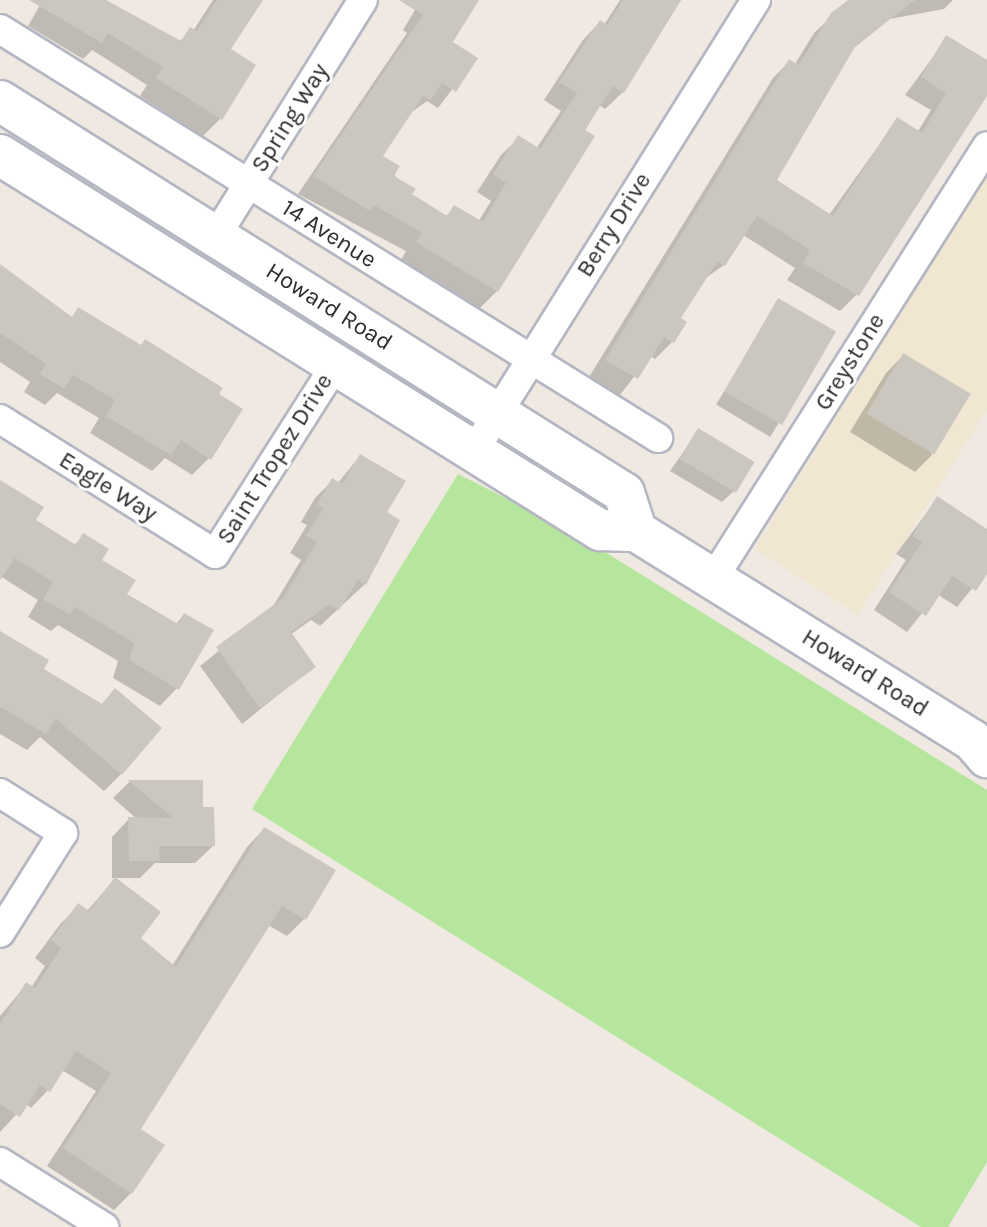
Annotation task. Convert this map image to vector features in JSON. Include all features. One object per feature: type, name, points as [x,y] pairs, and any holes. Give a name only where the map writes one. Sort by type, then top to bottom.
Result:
[{"type":"main road","name":"Howard Road","points":[[0,101],[624,493],[636,531]]},
{"type":"main road","name":"Howard Road","points":[[0,155],[600,530],[636,531],[982,747]]},
{"type":"street","name":"Spring Way","points":[[216,236],[363,0]]},
{"type":"street","name":"Berry Drive","points":[[474,451],[529,358],[756,0]]},
{"type":"street","name":"14 Avenue","points":[[0,29],[658,438]]},
{"type":"street","name":"Greystone","points":[[713,579],[987,146]]},
{"type":"street","name":"Saint Tropez Drive","points":[[215,554],[336,364]]},
{"type":"street","name":"Eagle Way","points":[[0,419],[215,554]]},
{"type":"street","points":[[0,793],[63,833],[0,933]]},
{"type":"street","points":[[0,1162],[104,1227]]},
{"type":"shaded area","points":[[987,174],[987,410],[858,615],[755,549]]},
{"type":"green space","points":[[458,474],[573,532],[987,790],[987,1162],[948,1227],[921,1227],[252,809]]},
{"type":"building","points":[[29,0],[106,0],[181,41],[190,27],[197,31],[217,0],[263,0],[231,49],[256,65],[222,120],[156,78],[163,67],[108,33],[102,43]]},
{"type":"building","points":[[399,0],[479,0],[453,42],[478,58],[456,92],[442,83],[431,100],[423,96],[383,156],[400,166],[394,176],[416,189],[412,194],[447,216],[454,205],[483,222],[506,183],[493,174],[518,135],[540,149],[577,93],[559,82],[600,20],[607,25],[623,0],[681,0],[624,93],[613,86],[585,130],[595,136],[498,292],[416,242],[422,233],[374,205],[370,211],[313,176],[423,15]]},
{"type":"building","points":[[848,0],[915,0],[856,45],[777,180],[833,216],[897,117],[922,133],[946,93],[921,77],[946,35],[987,60],[987,96],[859,296],[803,263],[810,250],[757,216],[725,266],[717,262],[681,318],[687,322],[674,343],[664,337],[638,379],[605,360],[789,59],[799,65],[831,13]]},
{"type":"building","points":[[0,264],[72,317],[78,307],[141,345],[145,339],[223,388],[219,394],[243,409],[211,460],[181,440],[171,455],[106,416],[115,400],[73,375],[64,389],[40,374],[46,364],[0,333]]},
{"type":"building","points":[[778,298],[836,332],[782,425],[724,392]]},
{"type":"building","points":[[903,353],[971,394],[934,455],[866,414]]},
{"type":"building","points":[[698,428],[755,462],[736,493],[679,459]]},
{"type":"building","points":[[360,454],[406,481],[387,512],[400,520],[366,585],[358,580],[339,610],[329,604],[291,632],[316,667],[260,708],[216,647],[283,598],[317,542],[306,536],[323,508],[317,504],[332,478],[342,484]]},
{"type":"building","points":[[0,480],[44,507],[36,520],[76,545],[83,533],[109,549],[102,560],[136,580],[127,594],[178,624],[184,613],[214,630],[179,690],[129,660],[134,643],[75,607],[70,615],[43,599],[53,582],[15,558],[0,580]]},
{"type":"building","points":[[937,496],[987,529],[987,574],[976,591],[952,576],[926,616],[889,592],[922,542],[912,536]]},
{"type":"building","points":[[0,631],[49,660],[44,669],[102,704],[115,688],[162,728],[122,775],[56,719],[46,734],[0,707]]},
{"type":"building","points":[[128,780],[203,780],[203,807],[214,807],[215,846],[159,846],[160,861],[129,861],[128,817],[173,818]]},
{"type":"building","points":[[264,827],[336,870],[306,920],[282,906],[141,1129],[165,1145],[132,1194],[63,1148],[111,1073],[76,1051],[50,1092],[40,1085],[20,1117],[0,1104],[0,1024],[26,982],[35,988],[61,948],[51,940],[78,903],[89,911],[115,877],[161,912],[141,938],[176,967]]}]
